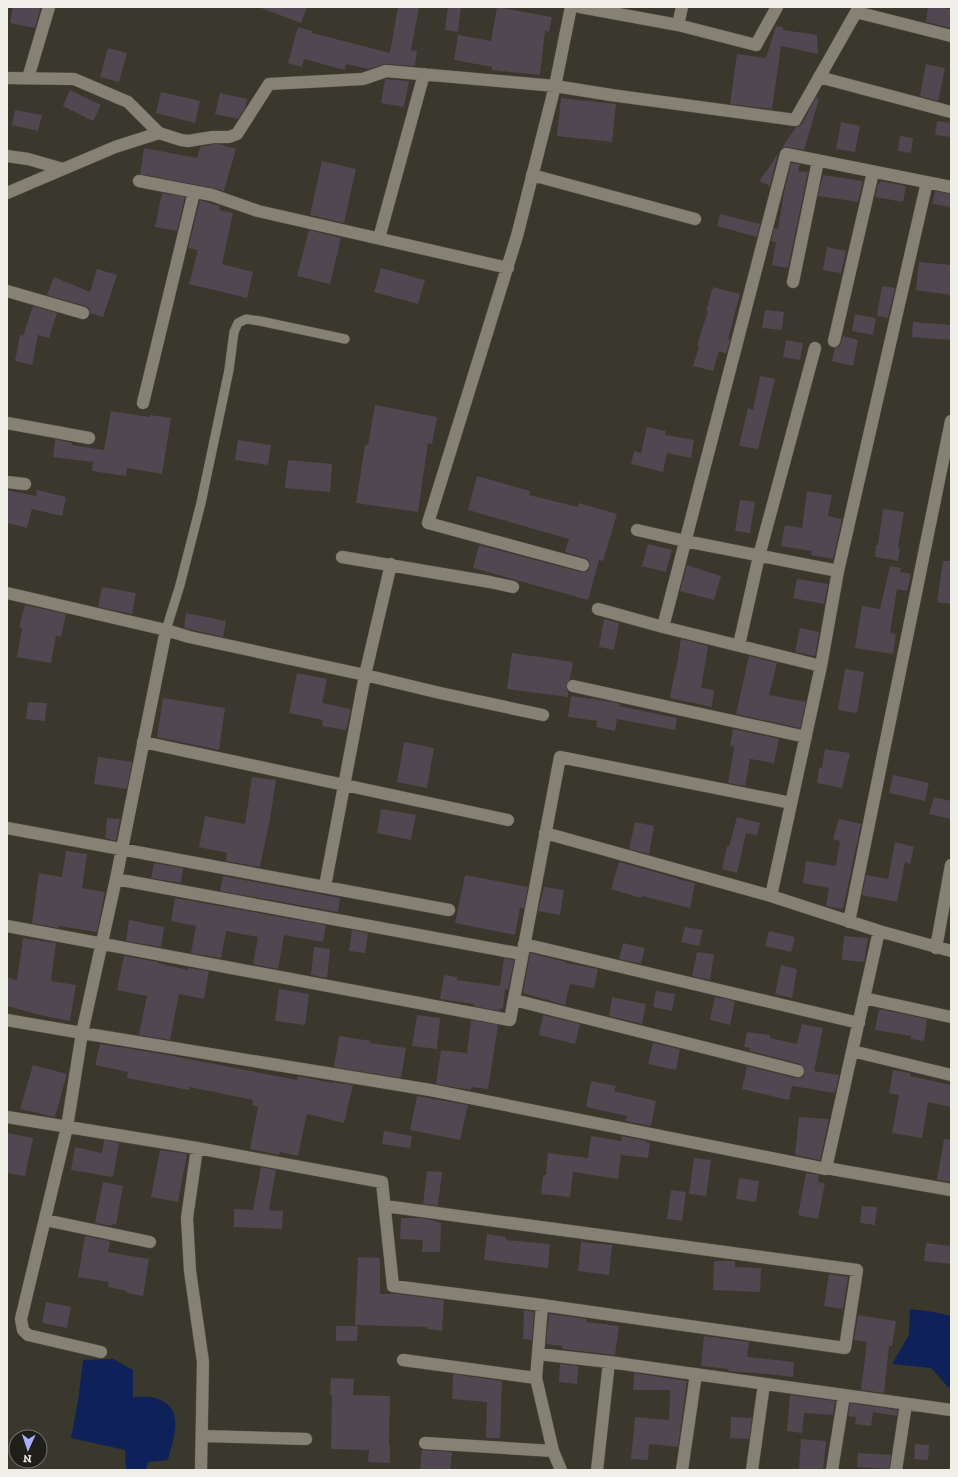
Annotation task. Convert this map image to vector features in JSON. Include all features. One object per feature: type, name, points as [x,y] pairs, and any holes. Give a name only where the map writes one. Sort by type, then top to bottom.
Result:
[{"type":"street","points":[[28,78],[49,7]]},
{"type":"street","points":[[571,7],[555,86],[508,268],[428,523],[583,565]]},
{"type":"street","points":[[580,7],[678,26],[756,45],[777,7]]},
{"type":"street","points":[[678,26],[682,7]]},
{"type":"street","points":[[7,78],[74,79],[128,102],[159,133],[188,141],[213,137],[229,137],[237,134],[269,84],[363,79],[386,71],[555,86],[795,120],[857,10],[951,36]]},
{"type":"street","points":[[379,238],[424,74]]},
{"type":"street","points":[[819,77],[951,112]]},
{"type":"street","points":[[7,193],[115,147],[159,133]]},
{"type":"street","points":[[663,626],[786,154],[951,187]]},
{"type":"street","points":[[7,156],[28,159],[63,169]]},
{"type":"street","points":[[793,282],[818,161]]},
{"type":"street","points":[[834,341],[873,172]]},
{"type":"street","points":[[532,175],[695,219]]},
{"type":"street","points":[[139,181],[212,195],[258,211],[508,268]]},
{"type":"street","points":[[771,896],[822,666],[838,571],[927,182]]},
{"type":"street","points":[[143,403],[194,192]]},
{"type":"street","points":[[7,291],[83,313]]},
{"type":"street","points":[[739,645],[759,556],[815,348]]},
{"type":"street","points":[[849,922],[951,421]]},
{"type":"street","points":[[7,424],[89,438]]},
{"type":"street","points":[[7,482],[25,484]]},
{"type":"street","points":[[637,530],[838,571]]},
{"type":"street","points":[[342,557],[391,564],[513,587]]},
{"type":"street","points":[[325,886],[365,675],[391,564]]},
{"type":"street","points":[[7,593],[166,630],[189,637],[543,715]]},
{"type":"street","points":[[598,609],[822,666]]},
{"type":"street","points":[[102,1352],[28,1335],[23,1330],[21,1319],[67,1127],[82,1033],[116,879],[166,630]]},
{"type":"street","points":[[573,686],[806,737]]},
{"type":"street","points":[[143,742],[508,820]]},
{"type":"street","points":[[7,926],[510,1020],[560,757],[791,803]]},
{"type":"street","points":[[7,828],[122,848],[449,910]]},
{"type":"street","points":[[545,834],[771,896],[879,932],[951,951]]},
{"type":"street","points":[[936,948],[951,865]]},
{"type":"street","points":[[116,879],[523,949],[858,1023]]},
{"type":"street","points":[[826,1168],[879,932]]},
{"type":"street","points":[[864,998],[951,1017]]},
{"type":"street","points":[[514,1000],[798,1071]]},
{"type":"street","points":[[7,1020],[430,1090],[818,1168],[826,1168],[951,1190]]},
{"type":"street","points":[[852,1051],[951,1075]]},
{"type":"street","points":[[7,1117],[197,1148],[382,1182],[393,1286],[542,1305],[845,1348],[857,1270],[385,1206]]},
{"type":"street","points":[[197,1148],[188,1218],[190,1271],[203,1362],[201,1470]]},
{"type":"street","points":[[45,1220],[150,1242]]},
{"type":"street","points":[[542,1305],[536,1378],[553,1451],[561,1470]]},
{"type":"street","points":[[538,1354],[609,1362],[951,1410]]},
{"type":"street","points":[[403,1360],[536,1378]]},
{"type":"street","points":[[598,1470],[609,1362]]},
{"type":"street","points":[[682,1470],[696,1374]]},
{"type":"street","points":[[752,1470],[764,1384]]},
{"type":"street","points":[[832,1470],[844,1395]]},
{"type":"street","points":[[896,1470],[906,1404]]},
{"type":"street","points":[[202,1436],[306,1439]]},
{"type":"street","points":[[426,1443],[553,1451]]},
{"type":"lane","points":[[166,630],[180,585],[201,503],[229,370],[234,332],[238,323],[246,319],[260,321],[345,339]]},
{"type":"water","points":[[910,1309],[951,1316],[951,1386],[949,1388],[931,1368],[892,1364],[909,1335]]},
{"type":"water","points":[[113,1359],[133,1370],[133,1397],[149,1397],[158,1399],[167,1404],[175,1417],[174,1434],[168,1460],[148,1462],[146,1470],[126,1470],[125,1450],[71,1438],[78,1401],[83,1360]]},
{"type":"building","points":[[13,7],[41,7],[35,28],[10,23]]},
{"type":"building","points":[[261,7],[307,7],[301,23]]},
{"type":"building","points":[[398,7],[419,7],[411,50],[417,51],[415,66],[386,64],[368,69],[346,64],[345,70],[304,59],[302,67],[288,63],[298,27],[312,31],[312,33],[390,53]]},
{"type":"building","points":[[448,7],[461,7],[458,32],[445,30]]},
{"type":"building","points":[[497,7],[552,17],[549,32],[545,31],[540,75],[492,70],[492,67],[454,60],[458,35],[491,41]]},
{"type":"building","points":[[928,7],[951,9],[951,28],[926,22]]},
{"type":"building","points":[[776,26],[783,27],[783,30],[817,35],[818,54],[781,46],[772,109],[730,104],[737,54],[766,58]]},
{"type":"building","points":[[108,48],[127,53],[119,82],[100,77]]},
{"type":"building","points":[[926,64],[945,68],[938,101],[920,96]]},
{"type":"building","points":[[385,79],[409,81],[404,107],[381,103]]},
{"type":"building","points":[[70,90],[101,105],[93,121],[63,106]]},
{"type":"building","points":[[161,92],[200,101],[195,123],[156,113]]},
{"type":"building","points":[[220,93],[247,99],[245,108],[238,119],[215,114]]},
{"type":"building","points":[[816,97],[819,99],[804,150],[787,147],[782,148],[796,127],[802,124]]},
{"type":"building","points":[[561,98],[616,104],[612,142],[557,136]]},
{"type":"building","points":[[15,110],[42,115],[38,131],[12,125]]},
{"type":"building","points":[[937,121],[951,123],[951,137],[935,135]]},
{"type":"building","points":[[841,122],[860,126],[855,152],[836,149]]},
{"type":"building","points":[[900,136],[913,138],[911,153],[898,151]]},
{"type":"building","points":[[214,144],[236,149],[224,191],[140,174],[144,148],[197,158],[200,147]]},
{"type":"building","points":[[778,153],[770,186],[759,181]]},
{"type":"building","points":[[322,161],[356,169],[344,223],[310,215]]},
{"type":"building","points":[[791,163],[800,164],[798,171],[808,172],[788,268],[772,265],[776,242],[771,241],[774,228],[778,229],[784,192]]},
{"type":"building","points":[[823,175],[863,181],[858,202],[818,196]]},
{"type":"building","points":[[880,181],[906,186],[903,202],[875,197],[878,183],[880,184]]},
{"type":"building","points":[[935,191],[951,194],[951,207],[932,204]]},
{"type":"building","points":[[162,193],[185,197],[177,231],[155,227]]},
{"type":"building","points":[[200,200],[220,206],[219,210],[233,213],[222,264],[253,272],[247,298],[189,284],[198,250],[188,248]]},
{"type":"building","points":[[720,214],[760,224],[757,237],[717,226]]},
{"type":"building","points":[[309,230],[341,238],[330,284],[297,276]]},
{"type":"building","points":[[827,247],[846,251],[841,273],[823,270]]},
{"type":"building","points":[[919,262],[951,265],[951,295],[916,290]]},
{"type":"building","points":[[381,268],[425,280],[418,304],[374,292]]},
{"type":"building","points":[[97,269],[117,275],[103,317],[90,313],[89,308],[85,306],[47,295],[54,277],[90,292]]},
{"type":"building","points":[[882,286],[895,288],[888,318],[877,316]]},
{"type":"building","points":[[713,287],[740,294],[728,339],[730,340],[726,354],[719,351],[713,371],[693,366],[699,346],[697,345],[708,311],[706,311]]},
{"type":"building","points":[[33,306],[57,313],[49,338],[38,335],[32,365],[15,361],[20,335],[23,336]]},
{"type":"building","points":[[765,310],[784,312],[782,330],[762,328]]},
{"type":"building","points":[[855,314],[876,318],[873,335],[852,331]]},
{"type":"building","points":[[913,322],[951,325],[951,340],[912,337]]},
{"type":"building","points":[[843,336],[858,340],[853,366],[832,361],[835,348],[840,346]]},
{"type":"building","points":[[786,340],[803,343],[800,360],[783,357]]},
{"type":"building","points":[[760,376],[775,379],[758,449],[739,446],[748,408],[753,410]]},
{"type":"building","points":[[375,405],[437,417],[432,444],[428,443],[418,512],[356,503],[365,445],[368,445]]},
{"type":"building","points":[[111,411],[149,417],[150,415],[171,418],[162,474],[127,468],[126,476],[92,471],[93,462],[53,457],[55,439],[72,443],[72,445],[104,450]]},
{"type":"building","points":[[647,427],[666,431],[665,435],[694,440],[691,458],[667,453],[663,472],[631,464],[634,451],[641,453]]},
{"type":"building","points":[[238,440],[271,445],[268,465],[235,460]]},
{"type":"building","points":[[288,460],[332,464],[330,492],[285,488]]},
{"type":"building","points":[[477,476],[530,491],[529,495],[578,507],[579,503],[617,514],[603,561],[599,560],[588,600],[473,568],[479,545],[581,572],[588,571],[590,567],[589,560],[565,552],[569,539],[468,510]]},
{"type":"building","points":[[7,490],[36,496],[37,490],[66,497],[62,516],[32,509],[27,528],[7,523]]},
{"type":"building","points":[[807,491],[832,495],[828,516],[842,519],[833,559],[811,555],[812,551],[781,546],[785,525],[802,528]]},
{"type":"building","points":[[740,500],[755,502],[750,533],[735,531]]},
{"type":"building","points":[[883,509],[904,512],[898,547],[900,548],[898,561],[875,557]]},
{"type":"building","points":[[648,544],[672,550],[666,572],[642,566]]},
{"type":"building","points":[[943,561],[951,561],[951,604],[937,602]]},
{"type":"building","points":[[687,565],[721,576],[714,600],[680,591]]},
{"type":"building","points":[[890,566],[901,568],[900,572],[911,574],[907,591],[897,589],[890,633],[896,634],[893,654],[855,648],[862,606],[880,609]]},
{"type":"building","points":[[797,579],[828,584],[824,604],[793,598]]},
{"type":"building","points":[[102,587],[136,593],[132,614],[98,607]]},
{"type":"building","points":[[25,605],[66,614],[61,637],[56,636],[51,663],[17,657],[22,628],[19,627]]},
{"type":"building","points":[[186,613],[226,621],[223,637],[184,628]]},
{"type":"building","points":[[604,619],[619,623],[614,650],[599,647]]},
{"type":"building","points":[[800,628],[819,632],[815,656],[795,652]]},
{"type":"building","points":[[681,639],[708,646],[701,688],[714,690],[712,707],[670,698]]},
{"type":"building","points":[[512,653],[573,662],[570,679],[566,685],[568,697],[507,689]]},
{"type":"building","points":[[749,656],[777,663],[769,695],[806,702],[800,728],[736,714]]},
{"type":"building","points":[[845,669],[864,672],[857,713],[838,710]]},
{"type":"building","points":[[297,673],[327,679],[322,703],[351,709],[346,730],[322,726],[323,720],[289,713]]},
{"type":"building","points":[[571,696],[601,700],[620,704],[619,706],[677,718],[675,730],[617,719],[615,731],[596,727],[597,721],[568,717]]},
{"type":"building","points":[[163,698],[225,708],[219,750],[157,737]]},
{"type":"building","points":[[28,702],[47,703],[45,721],[26,719]]},
{"type":"building","points":[[733,729],[779,739],[774,763],[750,759],[745,786],[728,783],[734,747],[730,746]]},
{"type":"building","points":[[404,742],[434,748],[427,788],[397,782]]},
{"type":"building","points":[[825,749],[850,753],[842,788],[817,783],[819,768],[822,768]]},
{"type":"building","points":[[98,757],[132,762],[127,789],[94,784]]},
{"type":"building","points":[[893,775],[929,783],[925,801],[889,793]]},
{"type":"building","points":[[252,777],[276,780],[260,867],[226,861],[227,853],[199,847],[205,816],[245,824]]},
{"type":"building","points":[[934,797],[951,801],[951,819],[929,814]]},
{"type":"building","points":[[381,809],[416,815],[411,840],[377,833]]},
{"type":"building","points":[[737,817],[760,823],[757,835],[746,833],[737,873],[722,869],[727,846],[729,847]]},
{"type":"building","points":[[107,818],[120,819],[116,841],[105,838]]},
{"type":"building","points":[[839,819],[861,824],[843,909],[826,906],[829,888],[803,883],[806,861],[836,866],[840,841],[833,839]]},
{"type":"building","points":[[635,822],[654,826],[649,854],[629,849]]},
{"type":"building","points":[[895,842],[914,847],[910,864],[905,862],[897,902],[862,895],[866,875],[888,879]]},
{"type":"building","points":[[66,851],[87,854],[82,888],[105,892],[97,932],[59,926],[58,928],[32,923],[39,873],[62,877]]},
{"type":"building","points":[[619,862],[695,883],[690,908],[642,896],[641,898],[611,889]]},
{"type":"building","points":[[154,863],[183,868],[181,883],[151,878]]},
{"type":"building","points":[[465,875],[528,887],[524,909],[520,908],[515,935],[455,923]]},
{"type":"building","points":[[223,876],[340,898],[338,912],[220,891]]},
{"type":"building","points":[[544,887],[564,890],[560,915],[538,911]]},
{"type":"building","points":[[175,898],[326,925],[323,942],[284,935],[278,969],[253,964],[258,937],[226,931],[221,958],[191,953],[196,926],[171,921]]},
{"type":"building","points":[[129,920],[164,927],[161,947],[126,941]]},
{"type":"building","points":[[685,927],[703,930],[699,946],[681,942]]},
{"type":"building","points":[[352,930],[368,933],[365,953],[349,951]]},
{"type":"building","points":[[769,931],[795,937],[791,952],[765,946]]},
{"type":"building","points":[[844,936],[868,938],[864,962],[842,960]]},
{"type":"building","points":[[23,938],[56,943],[51,981],[76,985],[70,1021],[7,1006],[7,977],[17,980]]},
{"type":"building","points":[[623,943],[645,948],[641,964],[619,959]]},
{"type":"building","points":[[314,947],[330,949],[327,978],[311,975]]},
{"type":"building","points":[[697,952],[714,954],[710,980],[692,976]]},
{"type":"building","points":[[530,953],[566,963],[598,969],[594,988],[570,984],[565,1005],[523,993]]},
{"type":"building","points":[[124,956],[158,962],[188,970],[188,968],[209,971],[204,999],[179,994],[170,1040],[139,1035],[147,996],[117,990]]},
{"type":"building","points":[[504,958],[514,960],[508,990],[505,989],[503,1009],[500,1008],[500,1011],[473,1006],[474,1004],[440,999],[444,975],[457,977],[457,980],[500,986]]},
{"type":"building","points":[[781,965],[797,969],[792,998],[775,994]]},
{"type":"building","points":[[279,989],[309,994],[305,1025],[275,1021]]},
{"type":"building","points":[[656,991],[675,994],[672,1011],[653,1007]]},
{"type":"building","points":[[612,997],[646,1004],[642,1024],[609,1016]]},
{"type":"building","points":[[715,997],[735,1001],[730,1025],[710,1020]]},
{"type":"building","points":[[879,1009],[927,1019],[924,1041],[910,1039],[911,1036],[875,1030]]},
{"type":"building","points":[[417,1015],[440,1018],[437,1049],[412,1046]]},
{"type":"building","points":[[543,1015],[580,1024],[575,1044],[539,1035]]},
{"type":"building","points":[[471,1020],[498,1025],[488,1089],[471,1087],[471,1090],[436,1084],[441,1050],[467,1053]]},
{"type":"building","points":[[802,1024],[823,1028],[814,1071],[839,1075],[835,1093],[792,1086],[789,1100],[742,1089],[747,1066],[796,1078],[804,1076],[805,1069],[800,1064],[750,1051],[750,1048],[744,1047],[747,1032],[770,1035],[770,1038],[797,1044]]},
{"type":"building","points":[[339,1036],[371,1041],[370,1043],[406,1048],[401,1078],[334,1067]]},
{"type":"building","points":[[653,1043],[680,1049],[676,1070],[648,1064]]},
{"type":"building","points":[[100,1044],[168,1055],[297,1080],[298,1076],[332,1083],[353,1085],[344,1123],[307,1114],[298,1156],[280,1152],[279,1155],[250,1149],[258,1107],[252,1105],[253,1100],[190,1087],[189,1090],[127,1078],[128,1072],[95,1065]]},
{"type":"building","points":[[33,1065],[67,1074],[55,1117],[20,1109]]},
{"type":"building","points":[[893,1070],[910,1073],[910,1076],[951,1085],[951,1107],[928,1102],[922,1138],[892,1133],[899,1095],[889,1093]]},
{"type":"building","points":[[591,1081],[616,1086],[614,1091],[656,1101],[651,1126],[625,1121],[627,1116],[586,1107]]},
{"type":"building","points":[[417,1096],[468,1105],[460,1140],[410,1130]]},
{"type":"building","points":[[799,1117],[829,1119],[820,1160],[795,1155]]},
{"type":"building","points":[[384,1131],[412,1136],[410,1148],[382,1144]]},
{"type":"building","points":[[7,1133],[33,1138],[25,1176],[7,1173]]},
{"type":"building","points":[[591,1136],[621,1141],[622,1136],[647,1141],[647,1143],[650,1143],[648,1158],[621,1155],[618,1179],[573,1172],[570,1197],[541,1194],[543,1175],[546,1175],[548,1153],[588,1158]]},
{"type":"building","points":[[944,1139],[951,1140],[951,1182],[937,1180]]},
{"type":"building","points":[[104,1140],[119,1143],[113,1177],[71,1170],[75,1147],[102,1153]]},
{"type":"building","points":[[160,1150],[187,1154],[178,1202],[151,1197]]},
{"type":"building","points":[[694,1158],[711,1160],[706,1196],[689,1194]]},
{"type":"building","points":[[261,1167],[276,1170],[269,1210],[283,1211],[282,1229],[234,1227],[234,1209],[253,1210]]},
{"type":"building","points":[[427,1171],[442,1172],[438,1206],[423,1204]]},
{"type":"building","points":[[806,1173],[819,1175],[818,1182],[825,1183],[818,1219],[798,1215]]},
{"type":"building","points":[[739,1178],[759,1181],[756,1202],[736,1199]]},
{"type":"building","points":[[103,1182],[123,1186],[116,1225],[113,1224],[112,1226],[95,1223]]},
{"type":"building","points":[[671,1190],[686,1192],[682,1221],[667,1219]]},
{"type":"building","points":[[862,1206],[877,1207],[875,1225],[860,1223]]},
{"type":"building","points":[[401,1218],[421,1218],[441,1223],[440,1252],[422,1252],[423,1240],[400,1239]]},
{"type":"building","points":[[487,1234],[506,1237],[506,1240],[550,1244],[548,1268],[484,1260]]},
{"type":"building","points":[[85,1236],[110,1241],[108,1252],[149,1259],[143,1296],[108,1287],[109,1282],[78,1277]]},
{"type":"building","points":[[581,1242],[612,1245],[609,1275],[578,1271]]},
{"type":"building","points":[[926,1243],[951,1246],[951,1264],[924,1261]]},
{"type":"building","points":[[358,1257],[380,1258],[380,1294],[398,1294],[444,1300],[442,1331],[427,1329],[427,1327],[355,1325]]},
{"type":"building","points":[[714,1261],[735,1261],[735,1267],[761,1268],[760,1292],[713,1290]]},
{"type":"building","points":[[829,1274],[848,1277],[843,1309],[824,1306]]},
{"type":"building","points":[[46,1302],[71,1307],[67,1328],[42,1323]]},
{"type":"building","points":[[524,1310],[534,1312],[532,1340],[523,1339]]},
{"type":"building","points":[[549,1314],[587,1319],[587,1322],[619,1326],[615,1355],[562,1349],[562,1346],[546,1344]]},
{"type":"building","points":[[858,1315],[896,1321],[892,1346],[889,1346],[884,1393],[861,1390],[867,1342],[854,1340]]},
{"type":"building","points":[[336,1326],[358,1326],[357,1341],[336,1341]]},
{"type":"building","points":[[704,1336],[749,1342],[747,1357],[794,1362],[793,1377],[728,1371],[729,1369],[701,1366]]},
{"type":"building","points":[[560,1364],[578,1366],[577,1384],[559,1382]]},
{"type":"building","points":[[634,1373],[687,1381],[678,1447],[649,1444],[648,1460],[631,1459],[635,1417],[669,1420],[670,1390],[633,1390]]},
{"type":"building","points":[[453,1374],[502,1381],[500,1438],[486,1438],[487,1402],[452,1399]]},
{"type":"building","points":[[331,1378],[354,1379],[353,1395],[390,1396],[390,1463],[368,1462],[369,1450],[331,1449]]},
{"type":"building","points":[[790,1395],[835,1401],[833,1415],[804,1413],[802,1433],[787,1431]]},
{"type":"building","points":[[850,1403],[898,1410],[897,1416],[873,1412],[871,1426],[855,1424],[856,1417],[848,1416]]},
{"type":"building","points":[[731,1417],[752,1418],[749,1439],[730,1438]]},
{"type":"building","points":[[801,1439],[826,1441],[823,1470],[799,1470]]},
{"type":"building","points":[[915,1444],[929,1445],[928,1460],[914,1459]]},
{"type":"building","points":[[422,1450],[452,1452],[450,1470],[420,1470]]},
{"type":"building","points":[[858,1453],[891,1455],[889,1469],[857,1467]]}]
